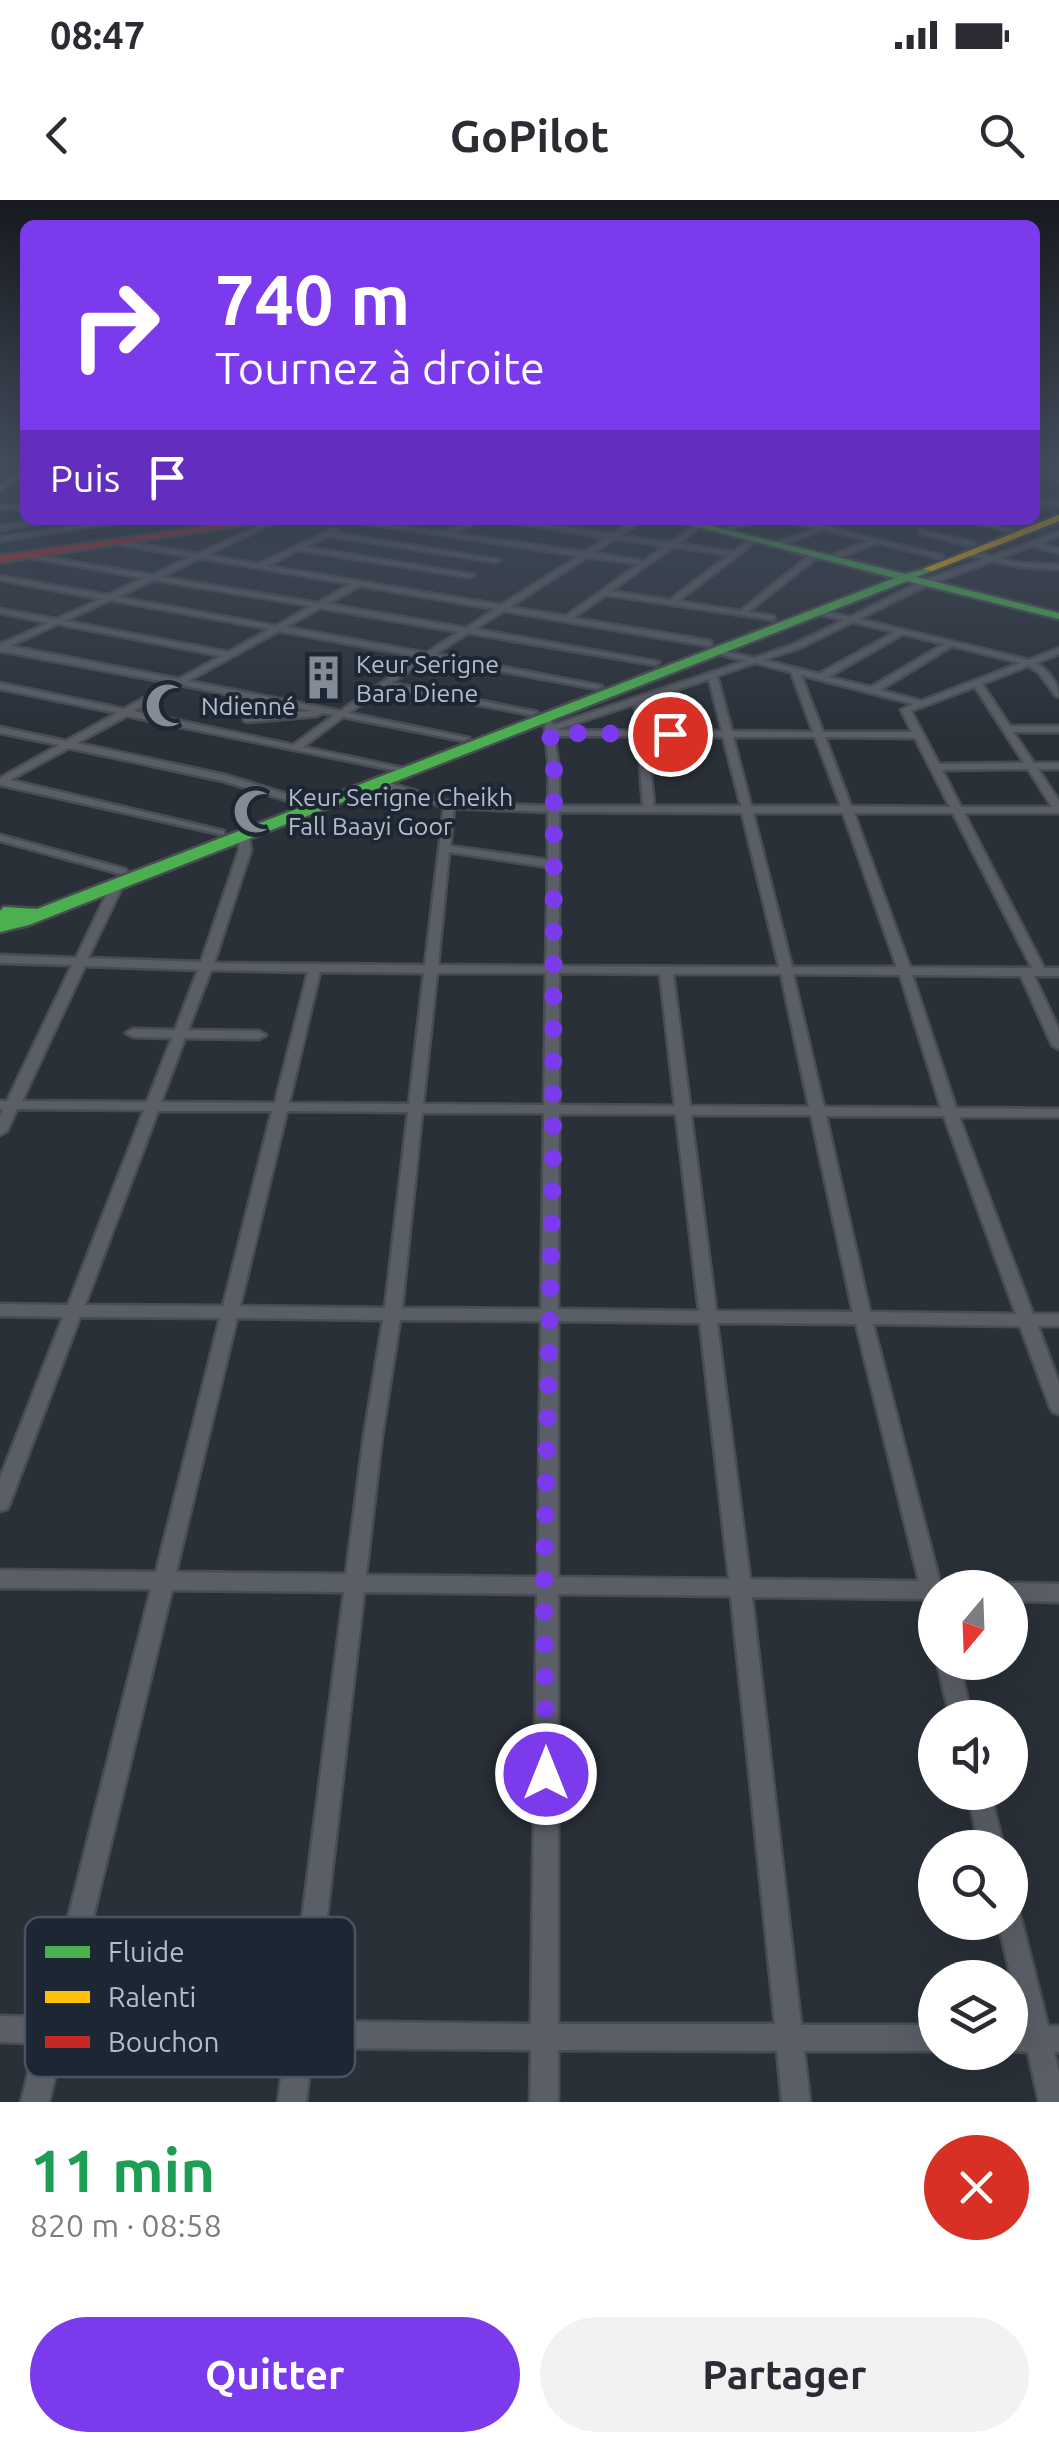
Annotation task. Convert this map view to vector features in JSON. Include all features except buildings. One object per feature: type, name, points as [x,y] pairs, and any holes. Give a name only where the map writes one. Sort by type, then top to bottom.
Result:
[{"type":"main road","points":[[24,556],[32,555]]},
{"type":"main road","points":[[815,555],[1059,616]]},
{"type":"main road","points":[[713,647],[771,618],[910,578],[944,555]]},
{"type":"main road","points":[[8,916],[244,834],[464,738],[545,723],[597,686],[821,612],[910,578],[957,555]]},
{"type":"main road","points":[[119,878],[220,833],[303,802],[545,723],[666,664]]},
{"type":"street","points":[[190,555],[570,616],[713,647],[755,662],[918,702]]},
{"type":"street","points":[[260,566],[283,555]]},
{"type":"street","points":[[340,555],[470,575]]},
{"type":"street","points":[[462,555],[496,560]]},
{"type":"street","points":[[438,594],[505,555]]},
{"type":"street","points":[[296,747],[383,684],[583,555]]},
{"type":"street","points":[[589,555],[645,563]]},
{"type":"street","points":[[570,616],[657,555]]},
{"type":"street","points":[[672,602],[734,555]]},
{"type":"street","points":[[742,613],[831,555]]},
{"type":"street","points":[[934,555],[939,556]]},
{"type":"street","points":[[982,555],[1059,567]]},
{"type":"street","points":[[545,723],[755,662],[849,618],[910,578],[997,555]]},
{"type":"street","points":[[24,556],[708,674]]},
{"type":"street","points":[[1,647],[197,556]]},
{"type":"street","points":[[0,578],[597,686]]},
{"type":"street","points":[[0,781],[361,582]]},
{"type":"street","points":[[604,592],[771,618]]},
{"type":"street","points":[[0,611],[231,655]]},
{"type":"street","points":[[821,612],[1028,662],[1041,670],[1059,694]]},
{"type":"street","points":[[818,678],[903,631]]},
{"type":"street","points":[[871,691],[952,643]]},
{"type":"street","points":[[1,647],[464,738]]},
{"type":"street","points":[[1059,651],[918,702],[906,710],[960,809],[1033,972],[1059,1045]]},
{"type":"street","points":[[794,671],[1059,1408]]},
{"type":"street","points":[[708,674],[728,734],[786,970],[863,1317],[928,1570]]},
{"type":"street","points":[[976,682],[1059,809]]},
{"type":"street","points":[[383,684],[545,723],[641,734],[918,736]]},
{"type":"street","points":[[0,686],[296,747],[390,773],[449,805],[1059,809]]},
{"type":"street","points":[[247,719],[257,697]]},
{"type":"street","points":[[639,698],[648,809]]},
{"type":"street","points":[[224,732],[247,719],[330,711]]},
{"type":"street","points":[[544,2102],[544,1584],[554,769],[545,723]]},
{"type":"street","points":[[1009,729],[1059,729]]},
{"type":"street","points":[[0,730],[225,778],[303,802]]},
{"type":"street","points":[[934,767],[1059,766]]},
{"type":"street","points":[[0,781],[220,833]]},
{"type":"street","points":[[315,1917],[393,1312],[449,805]]},
{"type":"street","points":[[0,1503],[234,890],[244,834]]},
{"type":"street","points":[[0,838],[119,878],[6,1106],[0,1131]]},
{"type":"street","points":[[444,848],[552,864]]},
{"type":"street","points":[[0,958],[78,964],[314,968],[1059,972]]},
{"type":"street","points":[[80,1917],[314,968]]},
{"type":"street","points":[[666,970],[796,2102]]},
{"type":"street","points":[[133,1033],[259,1035]]},
{"type":"street","points":[[6,1106],[1059,1113]]},
{"type":"street","points":[[0,1310],[707,1313],[1059,1320]]},
{"type":"street","points":[[0,1578],[357,1580],[918,1595]]},
{"type":"street","points":[[1028,1592],[1059,1593]]},
{"type":"street","points":[[1016,1940],[1049,2039],[1053,2102]]},
{"type":"street","points":[[0,2029],[25,2029]]},
{"type":"street","points":[[355,2034],[918,2038]]},
{"type":"street","points":[[35,2102],[41,2077]]},
{"type":"street","points":[[292,2102],[295,2077]]},
{"type":"traffic: fast","points":[[815,555],[1059,616]]},
{"type":"traffic: fast","points":[[34,916],[928,569]]},
{"type":"traffic: fast","points":[[0,927],[23,922],[33,913],[10,910],[0,920],[9,924]]},
{"type":"traffic: slow","points":[[928,569],[965,555]]},
{"type":"traffic: jam","points":[[0,559],[29,555]]},
{"type":"place","name":"Keur Serigne Bara Diene","points":[[323,678]]},
{"type":"place","name":"Ndienné","points":[[168,706]]},
{"type":"place","name":"Keur Serigne Cheikh Fall Baayi Goor","points":[[255,811]]},
{"type":"route","points":[[546,1774],[544,1584],[553,1162],[554,769],[550,733],[670,734]]}]
